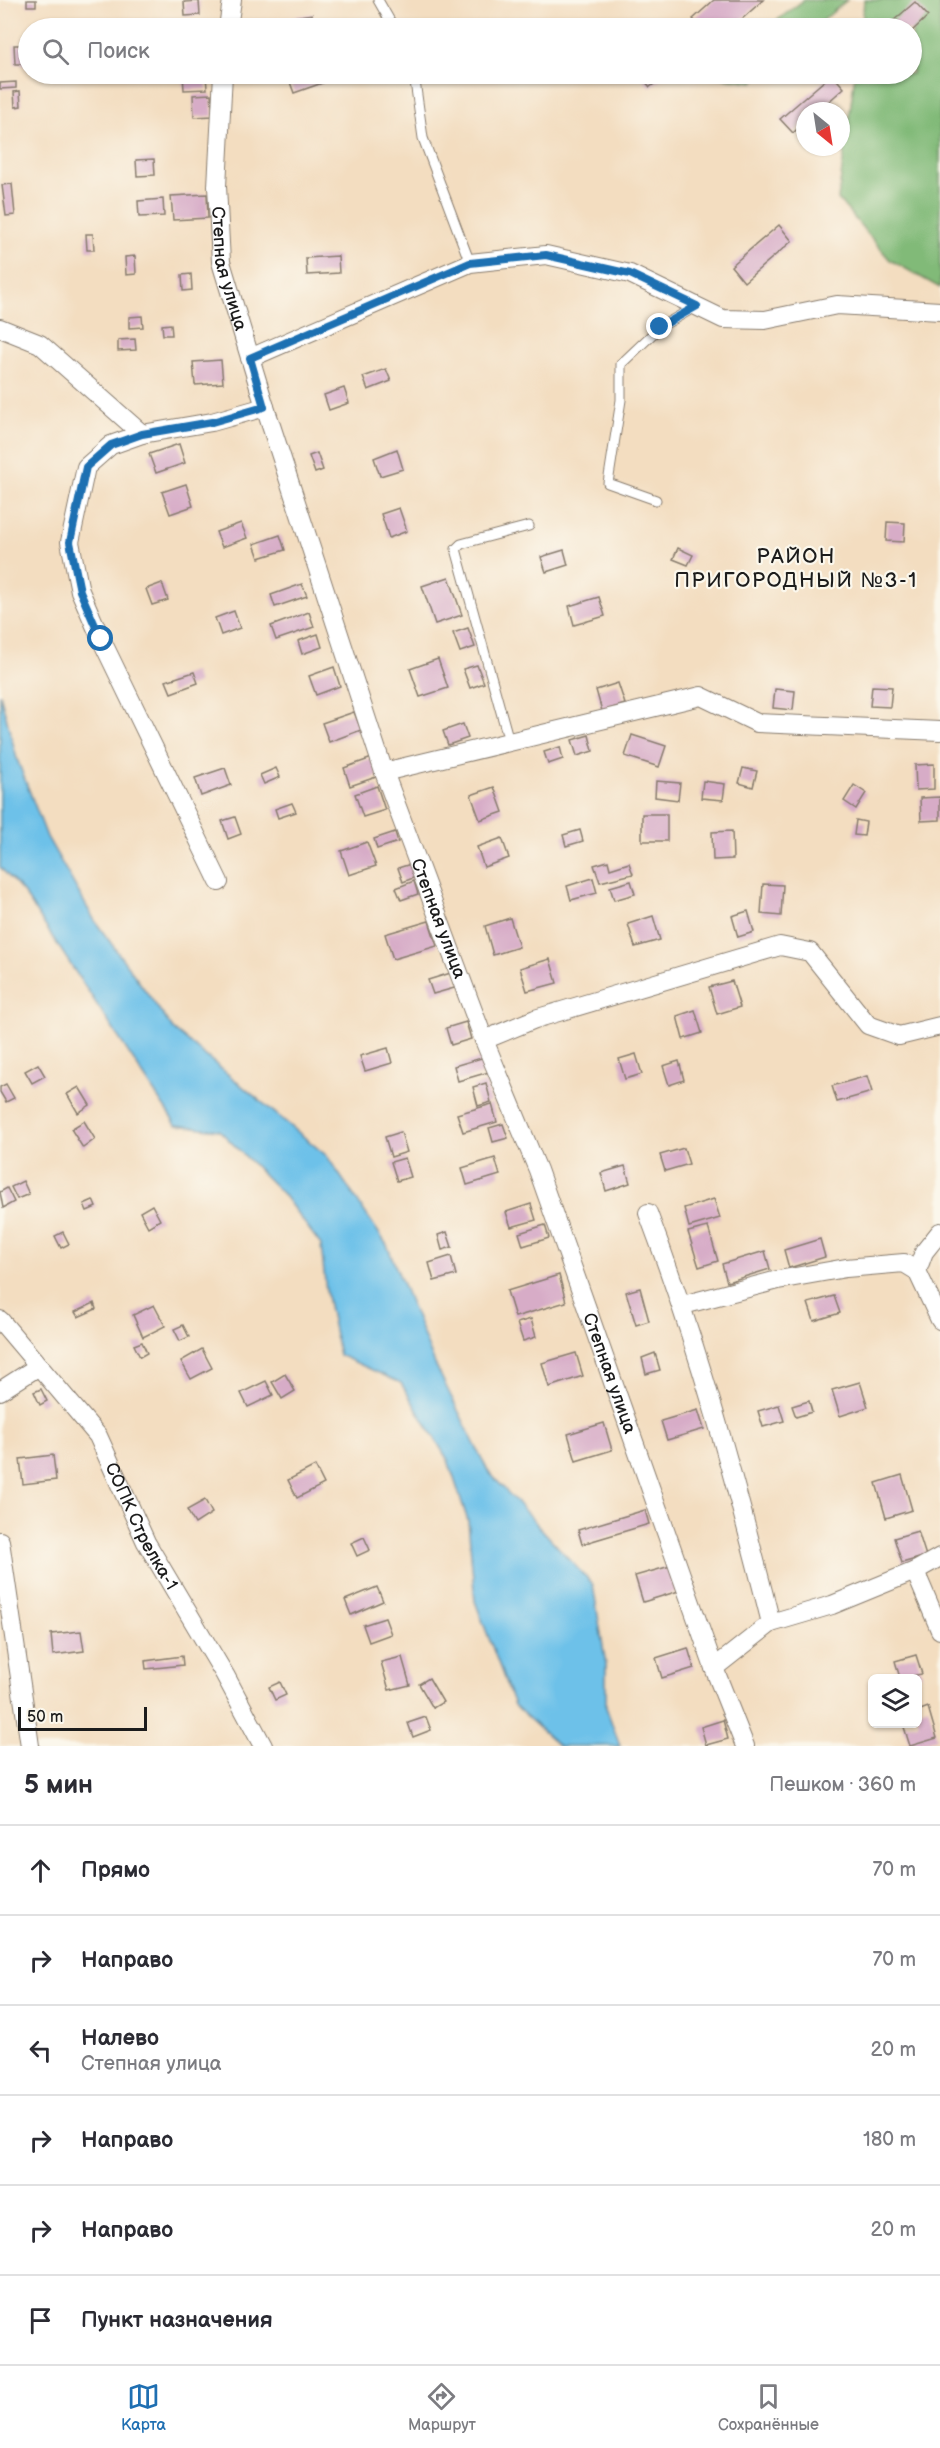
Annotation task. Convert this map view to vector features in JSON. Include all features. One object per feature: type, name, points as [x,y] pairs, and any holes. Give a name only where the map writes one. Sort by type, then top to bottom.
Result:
[{"type":"street","points":[[229,18],[232,0]]},
{"type":"street","name":"Степная улица","points":[[222,84],[217,186],[221,262],[264,407],[384,772],[484,1040],[538,1170],[714,1668],[744,1746]]},
{"type":"street","points":[[250,358],[470,263],[546,255],[630,274],[723,319],[754,320],[837,305],[940,311]]},
{"type":"street","points":[[0,327],[40,344],[142,434]]},
{"type":"street","points":[[219,882],[101,639],[80,591],[70,542],[86,467],[111,445],[142,434],[212,422],[264,407]]},
{"type":"street","points":[[384,772],[701,696],[757,723],[940,731]]},
{"type":"street","points":[[484,1040],[535,1019],[780,946],[810,952],[868,1025],[899,1036],[940,1026]]},
{"type":"street","points":[[648,1214],[683,1305],[728,1453],[771,1623]]},
{"type":"street","points":[[917,1271],[924,1252],[940,1232]]},
{"type":"street","points":[[683,1305],[778,1280],[846,1268],[904,1263],[917,1271],[940,1320]]},
{"type":"street","name":"СОПК Стрелка-1","points":[[0,1320],[98,1436],[146,1542],[225,1675],[263,1746]]},
{"type":"street","points":[[0,1391],[39,1366]]},
{"type":"street","points":[[0,1541],[30,1746]]},
{"type":"street","points":[[714,1668],[771,1623],[832,1605],[915,1571],[940,1557]]},
{"type":"street","points":[[915,1571],[940,1630]]},
{"type":"lane","points":[[378,0],[388,18]]},
{"type":"lane","points":[[415,84],[423,138],[470,263]]},
{"type":"lane","points":[[656,500],[608,483],[621,400],[621,364],[660,327],[697,306]]},
{"type":"lane","points":[[509,741],[456,549],[461,544],[528,526]]},
{"type":"green space","points":[[804,0],[847,0],[826,18],[780,18]]},
{"type":"green space","points":[[864,0],[940,0],[940,288],[890,260],[838,199],[844,156],[850,156],[850,111],[854,84],[922,84],[922,18],[863,18]]},
{"type":"water","points":[[0,694],[17,759],[47,837],[95,921],[173,1029],[327,1156],[387,1245],[435,1364],[488,1471],[593,1585],[606,1665],[606,1707],[620,1746],[559,1746],[514,1705],[475,1601],[468,1521],[448,1460],[401,1383],[339,1355],[326,1291],[321,1245],[282,1193],[219,1130],[176,1125],[23,892],[0,867]]},
{"type":"building","points":[[27,0],[36,0],[36,6],[27,6]]},
{"type":"building","points":[[714,0],[763,0],[743,18],[694,18]]},
{"type":"building","points":[[199,1],[200,15],[185,16],[184,2]]},
{"type":"building","points":[[915,2],[928,16],[922,22],[922,18],[897,18]]},
{"type":"building","points":[[312,14],[313,18],[294,18]]},
{"type":"building","points":[[14,45],[18,45],[18,64],[15,64]]},
{"type":"building","points":[[16,82],[16,88],[0,89],[0,83]]},
{"type":"building","points":[[184,84],[207,84],[207,89],[184,90]]},
{"type":"building","points":[[291,84],[319,84],[294,93]]},
{"type":"building","points":[[820,84],[841,84],[844,88],[828,102],[800,102]]},
{"type":"building","points":[[20,91],[21,106],[15,107],[14,92]]},
{"type":"building","points":[[211,94],[213,116],[194,117],[193,95]]},
{"type":"building","points":[[796,105],[796,130],[793,133],[780,119]]},
{"type":"building","points":[[154,159],[155,175],[137,176],[136,160]]},
{"type":"building","points":[[12,184],[15,215],[6,216],[2,185]]},
{"type":"building","points":[[207,194],[208,218],[173,220],[171,196]]},
{"type":"building","points":[[163,199],[164,216],[139,217],[138,201]]},
{"type":"building","points":[[779,225],[792,241],[744,282],[731,266]]},
{"type":"building","points":[[86,234],[93,234],[94,250],[87,250]]},
{"type":"building","points":[[135,256],[136,274],[126,275],[125,257]]},
{"type":"building","points":[[338,256],[339,273],[307,275],[306,258]]},
{"type":"building","points":[[191,274],[192,290],[183,291],[182,275]]},
{"type":"building","points":[[142,316],[143,327],[129,328],[129,317]]},
{"type":"building","points":[[171,324],[172,335],[163,335],[162,325]]},
{"type":"building","points":[[135,339],[136,350],[118,351],[118,340]]},
{"type":"building","points":[[221,360],[223,383],[195,385],[193,362]]},
{"type":"building","points":[[386,369],[391,381],[368,390],[363,377]]},
{"type":"building","points":[[344,388],[349,403],[329,410],[324,395]]},
{"type":"building","points":[[179,444],[185,463],[156,473],[149,454]]},
{"type":"building","points":[[397,449],[403,469],[380,476],[374,458]]},
{"type":"building","points":[[317,453],[323,470],[315,473],[309,456]]},
{"type":"building","points":[[186,484],[193,506],[170,514],[162,492]]},
{"type":"building","points":[[399,508],[407,531],[389,538],[381,514]]},
{"type":"building","points":[[887,522],[905,523],[904,542],[886,541]]},
{"type":"building","points":[[241,523],[247,538],[222,547],[216,532]]},
{"type":"building","points":[[280,535],[285,550],[259,558],[254,544]]},
{"type":"building","points":[[678,548],[693,555],[688,565],[673,559]]},
{"type":"building","points":[[564,550],[568,565],[546,572],[541,557]]},
{"type":"building","points":[[449,577],[462,615],[435,624],[422,586]]},
{"type":"building","points":[[162,583],[168,600],[152,605],[146,589]]},
{"type":"building","points":[[302,584],[307,596],[275,607],[271,595]]},
{"type":"building","points":[[599,597],[605,616],[574,625],[569,606]]},
{"type":"building","points":[[234,611],[240,628],[221,635],[215,618]]},
{"type":"building","points":[[309,612],[314,627],[276,640],[271,626]]},
{"type":"building","points":[[468,628],[475,647],[460,652],[453,633]]},
{"type":"building","points":[[318,634],[322,647],[302,654],[298,641]]},
{"type":"building","points":[[438,659],[448,688],[420,697],[410,669]]},
{"type":"building","points":[[477,665],[484,683],[470,688],[463,669]]},
{"type":"building","points":[[334,667],[340,686],[316,695],[309,676]]},
{"type":"building","points":[[194,672],[198,683],[171,693],[166,681]]},
{"type":"building","points":[[618,683],[625,704],[602,711],[596,690]]},
{"type":"building","points":[[872,686],[892,687],[890,707],[870,706]]},
{"type":"building","points":[[775,689],[795,691],[793,710],[773,708]]},
{"type":"building","points":[[354,712],[361,730],[329,742],[322,723]]},
{"type":"building","points":[[463,724],[468,738],[448,745],[443,731]]},
{"type":"building","points":[[589,735],[593,751],[577,756],[572,740]]},
{"type":"building","points":[[632,735],[666,746],[659,767],[625,756]]},
{"type":"building","points":[[560,747],[563,759],[548,764],[544,752]]},
{"type":"building","points":[[372,758],[379,776],[350,786],[344,768]]},
{"type":"building","points":[[934,764],[934,789],[916,790],[915,765]]},
{"type":"building","points":[[225,768],[231,785],[201,796],[195,778]]},
{"type":"building","points":[[276,768],[280,777],[264,784],[260,775]]},
{"type":"building","points":[[743,768],[757,771],[753,787],[739,783]]},
{"type":"building","points":[[656,781],[680,783],[678,800],[655,797]]},
{"type":"building","points":[[703,781],[725,784],[723,800],[701,798]]},
{"type":"building","points":[[854,785],[866,793],[856,809],[844,801]]},
{"type":"building","points":[[377,786],[385,810],[363,817],[355,794]]},
{"type":"building","points":[[494,787],[503,812],[480,820],[471,795]]},
{"type":"building","points":[[940,797],[940,820],[921,821],[920,798]]},
{"type":"building","points":[[292,803],[296,812],[278,818],[275,809]]},
{"type":"building","points":[[642,814],[667,814],[667,841],[642,841]]},
{"type":"building","points":[[235,817],[241,834],[228,839],[222,821]]},
{"type":"building","points":[[856,820],[866,822],[864,836],[854,835]]},
{"type":"building","points":[[580,830],[583,841],[566,846],[563,835]]},
{"type":"building","points":[[732,831],[733,859],[713,860],[712,832]]},
{"type":"building","points":[[395,832],[398,842],[377,849],[374,839]]},
{"type":"building","points":[[502,838],[509,858],[484,867],[477,847]]},
{"type":"building","points":[[367,842],[376,866],[349,875],[341,851]]},
{"type":"building","points":[[608,861],[610,869],[629,863],[633,874],[600,882],[594,865]]},
{"type":"building","points":[[414,863],[418,876],[403,882],[398,868]]},
{"type":"building","points":[[593,878],[597,893],[571,900],[567,886]]},
{"type":"building","points":[[414,881],[418,894],[401,900],[396,888]]},
{"type":"building","points":[[631,881],[635,894],[614,900],[610,887]]},
{"type":"building","points":[[763,884],[783,885],[781,916],[761,914]]},
{"type":"building","points":[[748,911],[754,932],[738,937],[732,916]]},
{"type":"building","points":[[653,916],[660,940],[635,947],[628,924]]},
{"type":"building","points":[[510,918],[519,947],[493,955],[485,926]]},
{"type":"building","points":[[429,921],[437,946],[393,959],[385,934]]},
{"type":"building","points":[[550,959],[557,983],[527,991],[520,968]]},
{"type":"building","points":[[454,972],[458,987],[433,994],[428,980]]},
{"type":"building","points":[[732,981],[740,1007],[717,1014],[709,987]]},
{"type":"building","points":[[695,1010],[702,1033],[683,1039],[677,1016]]},
{"type":"building","points":[[466,1022],[471,1039],[451,1045],[446,1028]]},
{"type":"building","points":[[388,1048],[392,1063],[365,1071],[360,1056]]},
{"type":"building","points":[[636,1054],[642,1074],[625,1079],[619,1059]]},
{"type":"building","points":[[485,1057],[489,1072],[458,1081],[454,1066]]},
{"type":"building","points":[[679,1061],[684,1080],[669,1085],[663,1066]]},
{"type":"building","points":[[38,1064],[45,1076],[32,1083],[25,1071]]},
{"type":"building","points":[[867,1076],[872,1092],[837,1102],[832,1086]]},
{"type":"building","points":[[486,1083],[491,1102],[478,1106],[473,1087]]},
{"type":"building","points":[[6,1084],[14,1098],[6,1102],[0,1092],[0,1087]]},
{"type":"building","points":[[79,1087],[90,1105],[78,1113],[67,1094]]},
{"type":"building","points":[[492,1104],[497,1122],[463,1132],[457,1114]]},
{"type":"building","points":[[84,1121],[95,1139],[83,1148],[71,1129]]},
{"type":"building","points":[[503,1124],[508,1138],[493,1142],[489,1128]]},
{"type":"building","points":[[401,1132],[407,1152],[391,1157],[385,1137]]},
{"type":"building","points":[[684,1148],[689,1164],[665,1171],[660,1155]]},
{"type":"building","points":[[405,1158],[411,1177],[397,1181],[391,1162]]},
{"type":"building","points":[[495,1158],[500,1175],[467,1185],[462,1168]]},
{"type":"building","points":[[625,1166],[630,1183],[606,1191],[601,1173]]},
{"type":"building","points":[[23,1181],[29,1194],[17,1199],[11,1187]]},
{"type":"building","points":[[7,1188],[14,1202],[3,1208],[0,1192]]},
{"type":"building","points":[[714,1199],[720,1218],[689,1227],[684,1208]]},
{"type":"building","points":[[93,1200],[96,1207],[87,1211],[84,1204]]},
{"type":"building","points":[[531,1204],[536,1220],[511,1227],[506,1212]]},
{"type":"building","points":[[152,1205],[160,1220],[148,1227],[140,1212]]},
{"type":"building","points":[[545,1225],[549,1238],[523,1246],[519,1233]]},
{"type":"building","points":[[708,1227],[718,1261],[699,1267],[688,1232]]},
{"type":"building","points":[[63,1232],[69,1244],[61,1248],[55,1236]]},
{"type":"building","points":[[447,1232],[452,1247],[442,1250],[438,1235]]},
{"type":"building","points":[[820,1239],[825,1257],[789,1268],[784,1250]]},
{"type":"building","points":[[765,1251],[770,1269],[727,1282],[722,1264]]},
{"type":"building","points":[[451,1256],[456,1275],[434,1281],[429,1263]]},
{"type":"building","points":[[559,1275],[566,1302],[515,1317],[507,1291]]},
{"type":"building","points":[[640,1288],[649,1321],[636,1325],[626,1292]]},
{"type":"building","points":[[834,1296],[840,1313],[814,1321],[808,1303]]},
{"type":"building","points":[[94,1303],[96,1309],[78,1317],[75,1312]]},
{"type":"building","points":[[154,1305],[165,1326],[143,1337],[133,1315]]},
{"type":"building","points":[[531,1319],[536,1337],[523,1341],[517,1323]]},
{"type":"building","points":[[183,1325],[189,1337],[180,1341],[174,1329]]},
{"type":"building","points":[[142,1342],[147,1353],[140,1357],[134,1345]]},
{"type":"building","points":[[202,1349],[212,1368],[191,1379],[181,1361]]},
{"type":"building","points":[[576,1353],[583,1376],[549,1387],[542,1363]]},
{"type":"building","points":[[655,1353],[660,1370],[646,1374],[642,1358]]},
{"type":"building","points":[[285,1374],[295,1391],[282,1399],[272,1382]]},
{"type":"building","points":[[266,1381],[273,1395],[248,1407],[241,1393]]},
{"type":"building","points":[[860,1382],[868,1407],[840,1416],[832,1390]]},
{"type":"building","points":[[41,1389],[47,1401],[40,1405],[34,1392]]},
{"type":"building","points":[[809,1401],[812,1412],[796,1417],[792,1406]]},
{"type":"building","points":[[779,1405],[784,1421],[763,1427],[758,1411]]},
{"type":"building","points":[[698,1410],[704,1429],[667,1440],[661,1421]]},
{"type":"building","points":[[604,1423],[612,1450],[576,1461],[568,1434]]},
{"type":"building","points":[[53,1455],[56,1480],[23,1484],[20,1459]]},
{"type":"building","points":[[315,1466],[324,1484],[297,1498],[288,1480]]},
{"type":"building","points":[[902,1475],[912,1510],[886,1518],[876,1483]]},
{"type":"building","points":[[205,1500],[212,1513],[195,1524],[187,1510]]},
{"type":"building","points":[[645,1510],[649,1524],[582,1544],[578,1530]]},
{"type":"building","points":[[918,1531],[926,1556],[902,1563],[894,1538]]},
{"type":"building","points":[[364,1537],[370,1550],[357,1556],[351,1543]]},
{"type":"building","points":[[674,1565],[682,1590],[643,1602],[635,1576]]},
{"type":"building","points":[[377,1587],[383,1601],[351,1615],[345,1600]]},
{"type":"building","points":[[385,1618],[391,1634],[369,1642],[363,1625]]},
{"type":"building","points":[[81,1631],[84,1651],[53,1655],[51,1634]]},
{"type":"building","points":[[688,1648],[694,1668],[662,1678],[656,1658]]},
{"type":"building","points":[[916,1655],[922,1674],[899,1674],[895,1661]]},
{"type":"building","points":[[182,1656],[183,1665],[146,1669],[145,1661]]},
{"type":"building","points":[[402,1657],[410,1685],[389,1690],[381,1662]]},
{"type":"building","points":[[429,1678],[443,1702],[433,1708],[419,1684]]},
{"type":"building","points":[[280,1682],[286,1695],[275,1700],[269,1687]]},
{"type":"building","points":[[928,1707],[937,1738],[910,1746],[904,1728],[922,1728],[922,1709]]},
{"type":"building","points":[[426,1717],[431,1730],[413,1737],[408,1723]]},
{"type":"building","points":[[723,1720],[728,1739],[706,1745],[701,1727]]},
{"type":"district","name":"РАЙОН ПРИГОРОДНЫЙ №3-1","points":[[796,568]]},
{"type":"route","points":[[101,639],[80,591],[70,542],[86,467],[111,445],[142,434],[212,422],[264,407],[250,358],[470,263],[546,255],[630,274],[697,306],[660,327]]}]
